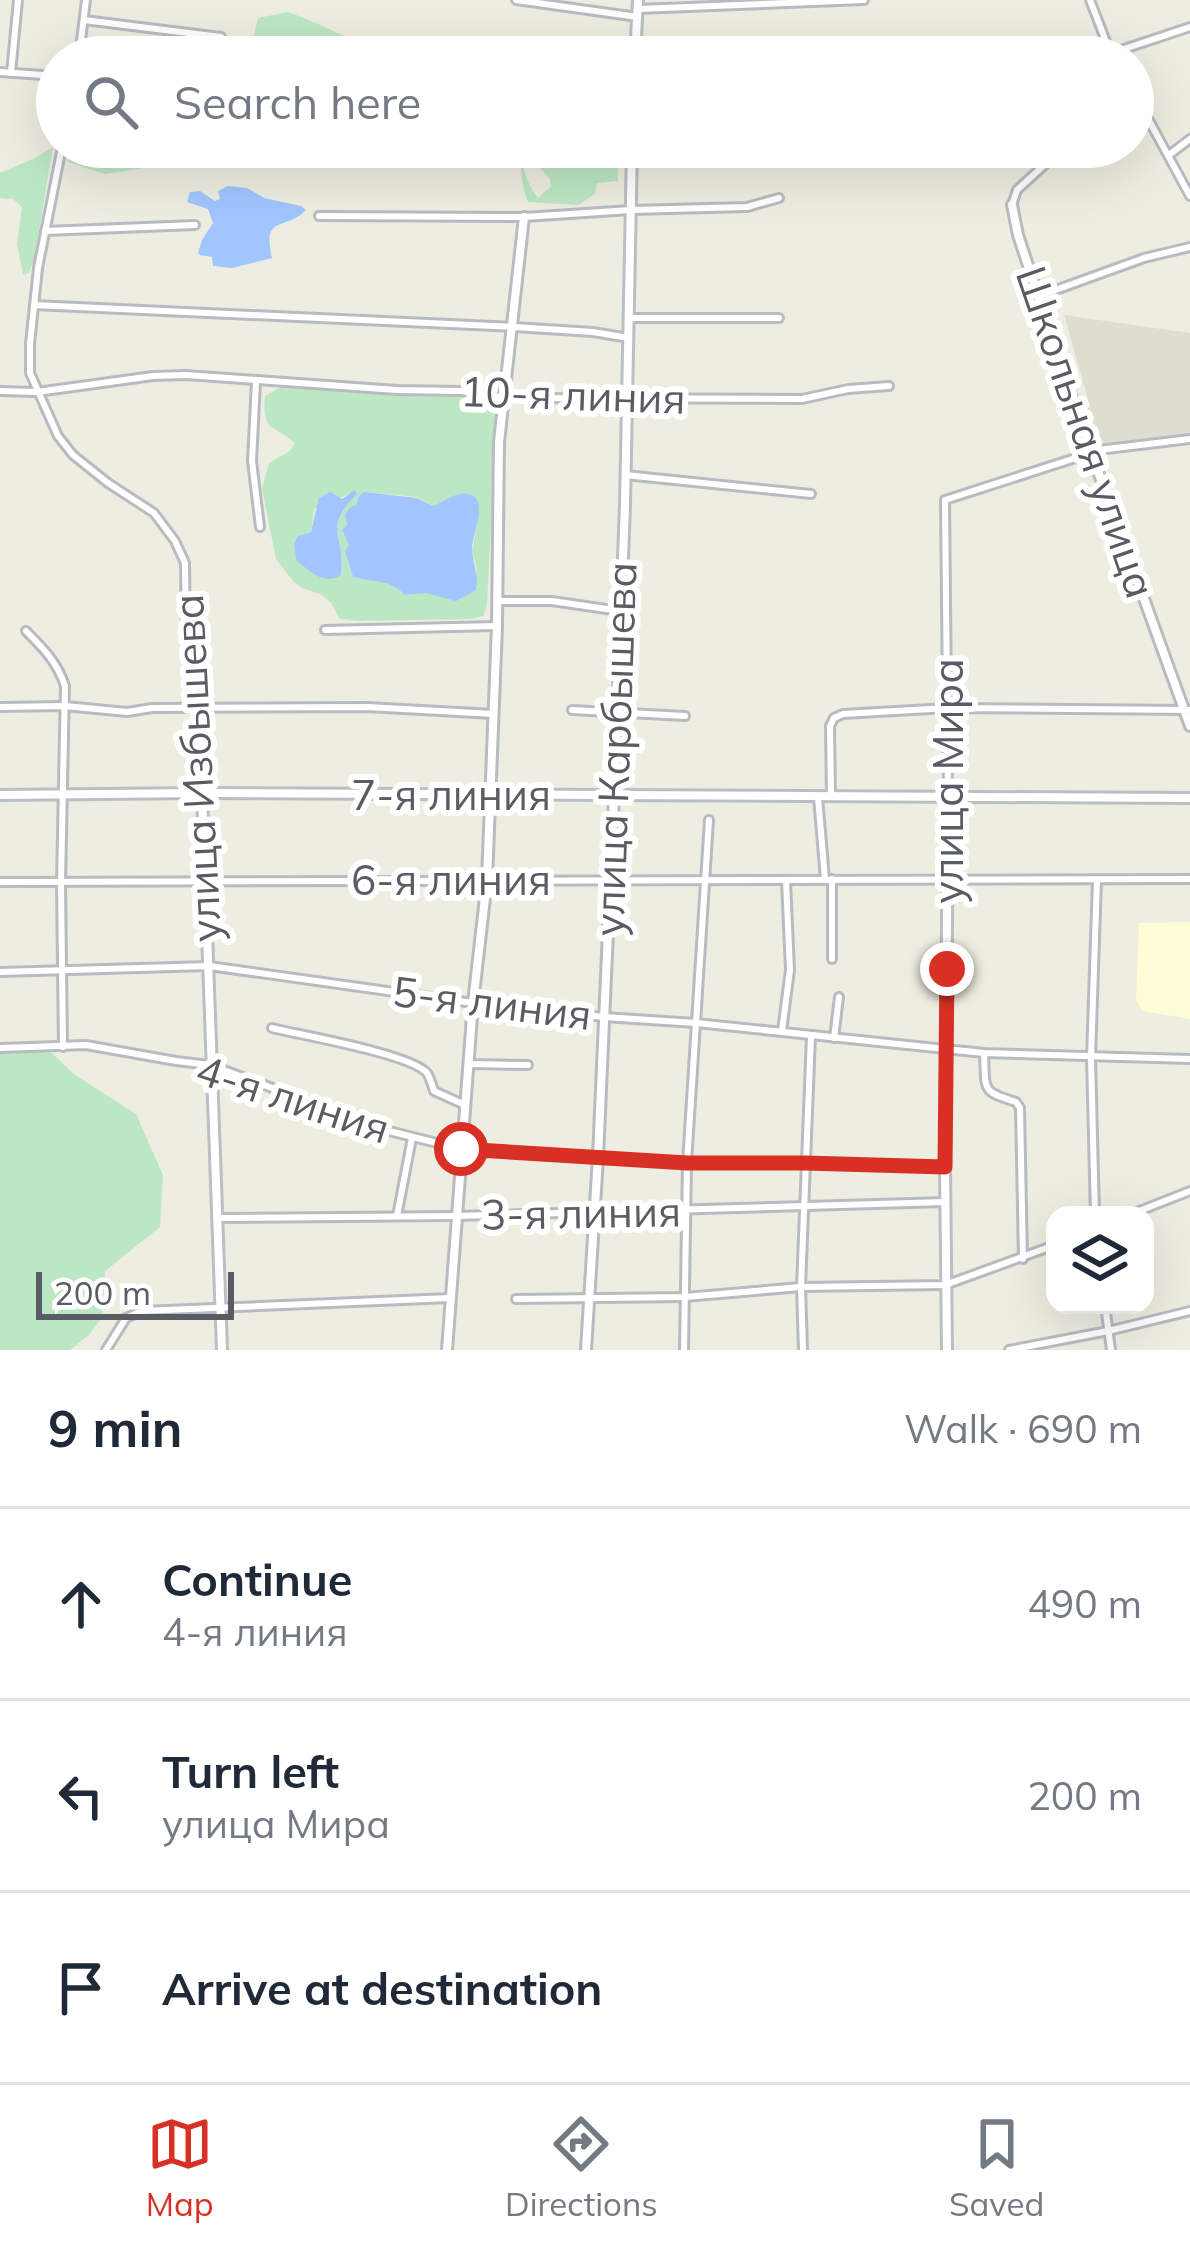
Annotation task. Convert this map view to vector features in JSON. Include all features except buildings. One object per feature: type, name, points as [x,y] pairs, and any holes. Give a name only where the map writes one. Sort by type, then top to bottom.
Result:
[{"type":"main road","name":"улица Карбышева","points":[[586,1350],[614,796],[632,168]]},
{"type":"main road","name":"Школьная улица","points":[[1012,205],[1090,452],[1190,726]]},
{"type":"main road","points":[[447,1350],[487,880],[499,442],[524,218]]},
{"type":"main road","name":"улица Избышева","points":[[202,794],[222,1350]]},
{"type":"main road","name":"7-я линия","points":[[0,795],[1190,798]]},
{"type":"main road","name":"улица Мира","points":[[947,1350],[948,796]]},
{"type":"street","points":[[11,73],[18,0]]},
{"type":"street","points":[[82,36],[86,0]]},
{"type":"street","points":[[516,0],[638,9],[864,0]]},
{"type":"street","points":[[1090,0],[1103,36]]},
{"type":"street","points":[[84,20],[213,36]]},
{"type":"street","points":[[1154,39],[1190,27]]},
{"type":"street","points":[[0,72],[36,75]]},
{"type":"street","points":[[1154,128],[1190,196]]},
{"type":"street","points":[[1169,155],[1190,139]]},
{"type":"street","name":"улица Избышева","points":[[58,168],[33,305],[30,373],[58,436],[73,455],[154,513],[175,541],[184,563],[185,640],[197,682],[202,794]]},
{"type":"street","points":[[1012,205],[1017,190],[1041,168]]},
{"type":"street","points":[[320,216],[524,218],[746,207],[779,198]]},
{"type":"street","points":[[45,231],[195,224]]},
{"type":"street","points":[[1038,296],[1144,258],[1190,247]]},
{"type":"street","points":[[33,305],[514,327],[629,338]]},
{"type":"street","points":[[629,318],[779,318]]},
{"type":"street","name":"10-я линия","points":[[0,391],[37,392],[170,375],[460,391],[506,398],[802,399],[889,386]]},
{"type":"street","points":[[256,380],[252,461],[260,527]]},
{"type":"street","points":[[1090,452],[1190,439]]},
{"type":"street","name":"улица Мира","points":[[948,796],[946,500],[1090,452]]},
{"type":"street","points":[[625,475],[812,494]]},
{"type":"street","points":[[495,601],[552,601],[620,610]]},
{"type":"street","points":[[325,631],[497,626]]},
{"type":"street","points":[[26,632],[50,655],[65,686],[63,1047]]},
{"type":"street","points":[[0,707],[128,712],[367,707],[494,714]]},
{"type":"street","points":[[831,797],[830,726],[843,714],[948,708],[1187,710]]},
{"type":"street","points":[[572,710],[685,716]]},
{"type":"street","points":[[818,797],[832,959]]},
{"type":"street","points":[[684,1350],[687,1163],[709,820]]},
{"type":"street","name":"6-я линия","points":[[0,882],[1190,879]]},
{"type":"street","points":[[1094,1206],[1091,1058],[1096,880]]},
{"type":"street","points":[[782,1031],[790,970],[786,881]]},
{"type":"street","name":"5-я линия","points":[[0,972],[208,966],[473,1003],[984,1053],[1190,1059]]},
{"type":"street","points":[[834,1038],[839,997]]},
{"type":"street","points":[[272,1028],[351,1042],[416,1066],[428,1075],[434,1091],[465,1105]]},
{"type":"street","points":[[803,1350],[801,1287],[811,1036]]},
{"type":"street","name":"4-я линия","points":[[0,1048],[86,1045],[210,1064],[329,1110],[461,1149],[687,1163],[945,1167]]},
{"type":"street","points":[[984,1053],[990,1093],[1020,1108],[1023,1259]]},
{"type":"street","points":[[468,1064],[528,1065]]},
{"type":"street","points":[[397,1216],[412,1138]]},
{"type":"street","points":[[1152,1206],[1190,1191]]},
{"type":"street","name":"3-я линия","points":[[216,1218],[946,1202]]},
{"type":"street","points":[[516,1299],[945,1285],[1046,1249]]},
{"type":"street","points":[[106,1350],[133,1313],[450,1298]]},
{"type":"street","points":[[1009,1350],[1190,1311]]},
{"type":"street","points":[[1106,1314],[1111,1350]]},
{"type":"shaded area","points":[[1064,315],[1190,333],[1190,434],[1096,444]]},
{"type":"shaded area","points":[[1190,922],[1190,1019],[1143,1011],[1136,1001],[1139,923]]},
{"type":"green space","points":[[288,12],[345,36],[254,36],[258,18]]},
{"type":"green space","points":[[33,159],[36,168],[49,168],[34,260],[29,273],[23,275],[17,244],[22,207],[13,199],[0,198],[0,173]]},
{"type":"green space","points":[[86,168],[143,168],[105,174]]},
{"type":"green space","points":[[520,168],[538,198],[551,186],[540,168],[618,168],[618,181],[597,183],[595,194],[578,205],[528,202]]},
{"type":"green space","points":[[279,388],[462,392],[497,401],[483,616],[340,619],[322,595],[293,581],[276,559],[262,489],[269,463],[295,443],[267,422],[265,396]],"holes":[[[356,491],[338,524],[341,575],[296,560],[294,543],[298,536],[311,533],[314,509]],[[365,492],[417,497],[433,506],[459,494],[477,526],[472,551],[477,571],[433,590],[405,595],[387,584],[353,577],[345,553],[350,545],[342,531]]]},
{"type":"green space","points":[[52,1053],[75,1075],[136,1114],[163,1175],[160,1227],[105,1271],[102,1317],[70,1350],[0,1350],[0,1054]]},
{"type":"water","points":[[228,186],[247,188],[306,210],[273,229],[272,258],[232,268],[213,266],[212,257],[198,253],[213,223],[208,209],[187,202],[190,192],[200,191],[215,201],[220,199],[218,191]]},
{"type":"water","points":[[355,490],[338,524],[341,575],[317,576],[296,560],[294,543],[298,536],[311,532],[319,498],[330,492],[342,499]]},
{"type":"water","points":[[364,492],[417,498],[433,506],[460,494],[476,499],[479,515],[472,550],[476,590],[456,601],[426,593],[405,595],[387,584],[353,577],[342,530],[347,524],[345,515]]},
{"type":"route","points":[[461,1149],[687,1163],[945,1167],[947,969]]}]
